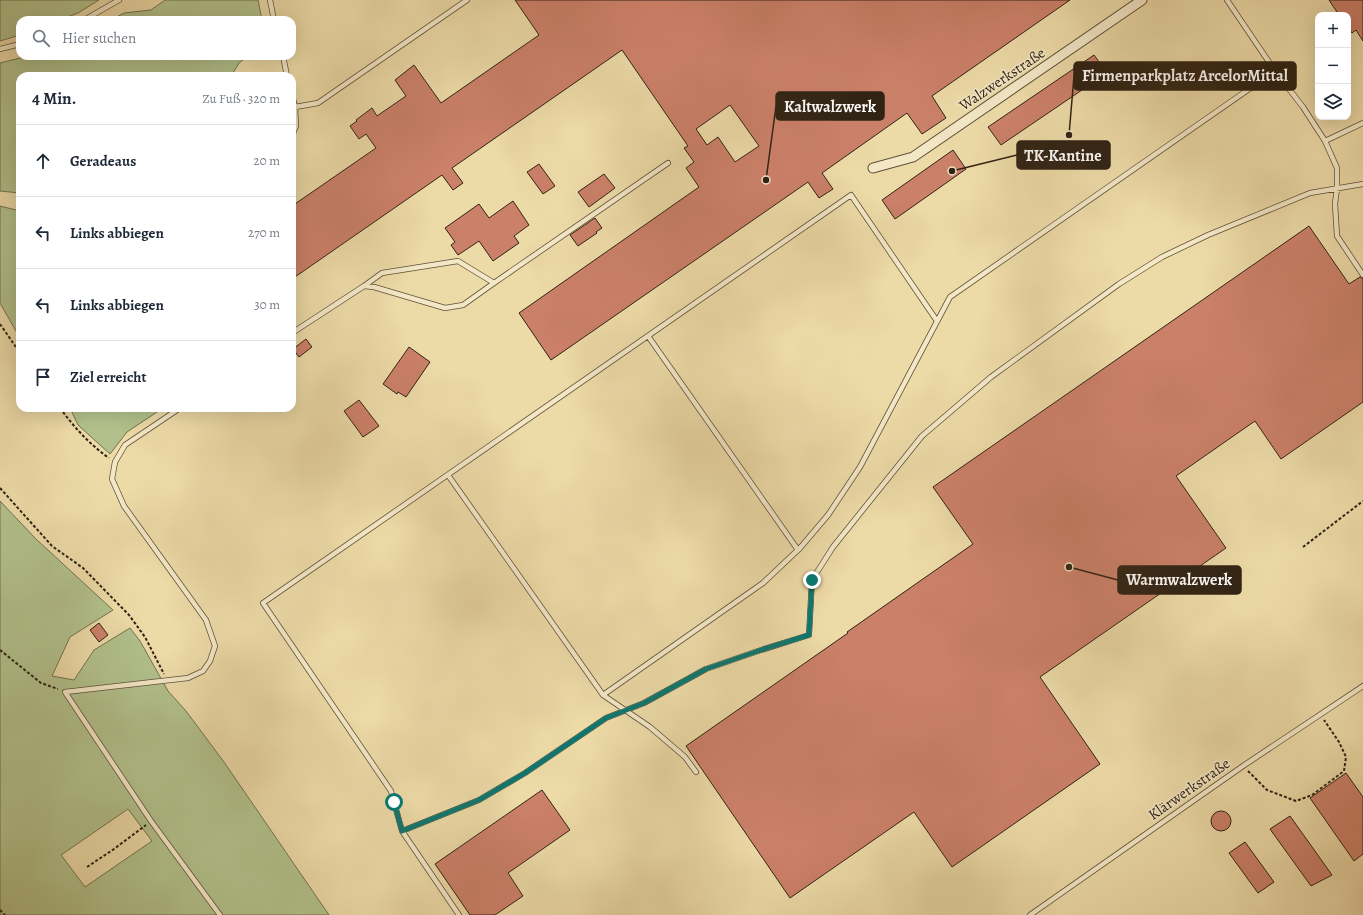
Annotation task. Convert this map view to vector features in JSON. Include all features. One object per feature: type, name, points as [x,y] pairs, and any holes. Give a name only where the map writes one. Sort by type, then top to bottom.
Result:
[{"type":"street","name":"Walzwerkstraße","points":[[873,168],[913,157],[1142,0]]},
{"type":"lane","points":[[91,16],[119,0]]},
{"type":"lane","points":[[270,0],[273,16]]},
{"type":"lane","points":[[296,107],[318,103],[467,0]]},
{"type":"lane","points":[[1228,0],[1275,71],[1303,107],[1325,141],[1338,168],[1335,204],[1337,236],[1363,275]]},
{"type":"lane","points":[[0,49],[16,45]]},
{"type":"lane","points":[[284,60],[287,72]]},
{"type":"lane","points":[[603,695],[763,583],[798,550],[828,515],[860,467],[950,297],[1275,71]]},
{"type":"lane","points":[[1325,141],[1363,123]]},
{"type":"lane","points":[[364,286],[374,287],[445,308],[463,305],[668,163]]},
{"type":"lane","points":[[402,831],[479,800],[525,773],[606,718],[644,703],[706,669],[809,635],[812,580],[833,547],[922,436],[991,377],[1119,284],[1162,257],[1310,193],[1363,184]]},
{"type":"lane","points":[[459,915],[402,831],[391,791],[263,603],[850,195],[937,321]]},
{"type":"lane","points":[[296,330],[382,273],[458,261],[494,283]]},
{"type":"lane","points":[[648,336],[798,550]]},
{"type":"lane","points":[[174,412],[125,445],[115,462],[112,479],[124,506],[206,620],[215,646],[210,661],[203,671],[188,678],[65,692],[151,821],[220,915]]},
{"type":"lane","points":[[448,475],[603,695],[650,727],[685,757],[696,772]]},
{"type":"lane","name":"Klärwerkstraße","points":[[1030,915],[1243,766],[1363,686]]},
{"type":"path","points":[[0,324],[16,347]]},
{"type":"path","points":[[63,412],[72,424],[95,448],[115,462]]},
{"type":"path","points":[[0,488],[52,546],[83,568],[129,615],[146,637],[168,680]]},
{"type":"path","points":[[1303,547],[1363,501]]},
{"type":"path","points":[[0,650],[41,683],[65,692]]},
{"type":"path","points":[[1243,766],[1267,790],[1296,801],[1312,795],[1344,771],[1346,757],[1339,742],[1320,715]]},
{"type":"path","points":[[87,866],[114,849],[151,821]]},
{"type":"path","points":[[0,910],[6,915]]},
{"type":"green space","points":[[0,0],[99,0],[70,16],[16,16],[16,36],[0,41]]},
{"type":"green space","points":[[165,0],[258,0],[261,16],[118,16],[124,13],[151,10]]},
{"type":"green space","points":[[16,59],[243,60],[233,72],[16,72],[16,193],[0,191],[0,63]]},
{"type":"green space","points":[[0,206],[16,210],[16,331],[0,303]]},
{"type":"green space","points":[[72,412],[157,412],[127,432],[110,454],[78,425]]},
{"type":"green space","points":[[0,501],[36,539],[113,610],[70,637],[52,676],[74,680],[94,650],[130,628],[140,641],[168,691],[186,711],[224,762],[329,915],[0,915]],"holes":[[[128,809],[152,841],[85,887],[61,855]]]},
{"type":"building","points":[[515,0],[1070,0],[932,96],[946,118],[922,134],[907,113],[822,173],[833,189],[819,198],[808,182],[551,360],[519,313],[699,187],[686,168],[694,162],[684,148],[688,146],[622,50],[452,168],[463,183],[453,190],[442,175],[296,276],[296,203],[376,148],[366,134],[359,139],[350,126],[372,108],[377,116],[406,96],[395,80],[414,65],[441,103],[539,35]],"holes":[[[730,105],[759,146],[735,162],[718,137],[707,145],[696,129]]]},
{"type":"building","points":[[1329,0],[1363,0],[1363,41],[1356,30],[1352,33],[1351,32],[1351,12],[1337,12]]},
{"type":"building","points":[[1094,55],[1107,73],[1001,145],[988,127]]},
{"type":"building","points":[[953,150],[966,169],[895,219],[882,200]]},
{"type":"building","points":[[539,164],[555,186],[543,194],[527,172]]},
{"type":"building","points":[[604,174],[615,188],[589,207],[578,192]]},
{"type":"building","points":[[513,201],[529,225],[514,236],[519,243],[493,261],[479,241],[458,255],[451,245],[455,242],[445,228],[479,204],[489,218]]},
{"type":"building","points":[[595,218],[602,228],[578,246],[570,235]]},
{"type":"building","points":[[1309,226],[1349,284],[1360,277],[1363,279],[1363,402],[1281,459],[1255,421],[1176,476],[1226,548],[1040,677],[1100,764],[952,867],[914,812],[790,898],[686,746],[973,544],[933,487]]},
{"type":"building","points":[[306,339],[312,347],[299,357],[296,353],[296,347]]},
{"type":"building","points":[[409,347],[430,362],[406,397],[398,392],[397,394],[383,384]]},
{"type":"building","points":[[359,400],[379,426],[363,437],[344,411]]},
{"type":"building","points":[[99,623],[108,635],[99,642],[90,630]]},
{"type":"building","points":[[1346,773],[1363,797],[1363,854],[1354,861],[1310,798]]},
{"type":"building","points":[[542,790],[570,830],[508,873],[523,896],[495,915],[470,915],[435,864]]},
{"type":"building","points":[[1221,811],[1228,814],[1231,821],[1228,828],[1221,831],[1214,828],[1211,821],[1214,814]]},
{"type":"building","points":[[1290,816],[1332,875],[1311,886],[1270,829]]},
{"type":"building","points":[[1245,842],[1274,882],[1258,893],[1229,853]]},
{"type":"place","name":"Firmenparkplatz ArcelorMittal","points":[[1069,135]]},
{"type":"place","name":"TK-Kantine","points":[[952,171]]},
{"type":"place","name":"Kaltwalzwerk","points":[[766,180]]},
{"type":"place","name":"Warmwalzwerk","points":[[1069,567]]},
{"type":"route","points":[[394,802],[402,831],[479,800],[525,773],[606,718],[644,703],[706,669],[809,635],[812,580]]}]
